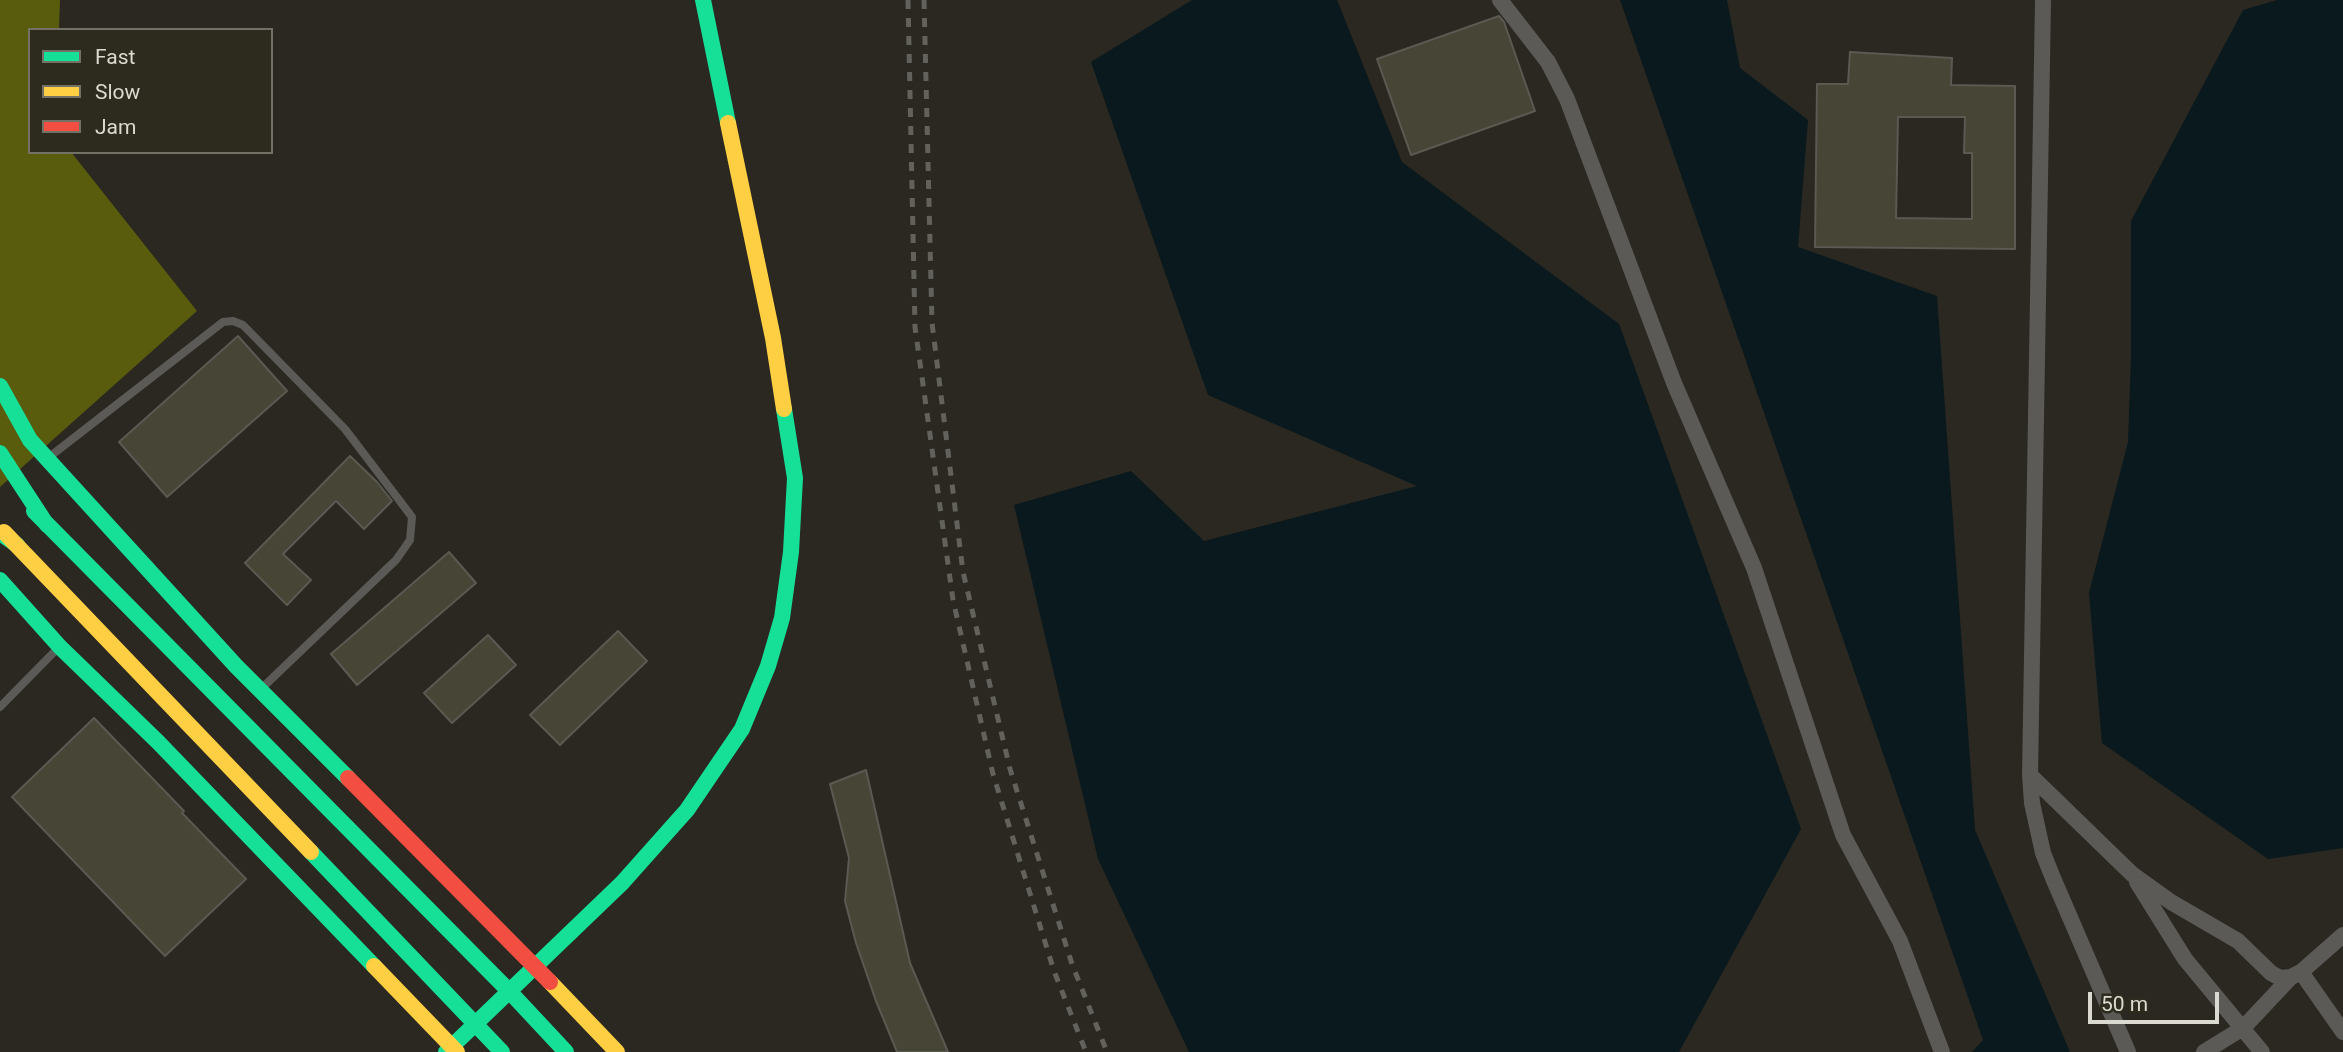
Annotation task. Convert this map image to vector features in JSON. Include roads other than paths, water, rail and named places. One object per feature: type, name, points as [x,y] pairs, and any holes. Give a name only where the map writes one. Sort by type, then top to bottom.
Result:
[{"type":"main road","points":[[0,580],[60,647],[159,742],[451,1050],[656,847],[714,773],[742,729],[768,666],[782,618],[792,552],[795,478],[773,338],[703,0]]},
{"type":"main road","points":[[0,386],[30,440],[260,690],[617,1052]]},
{"type":"main road","points":[[0,453],[47,526]]},
{"type":"main road","points":[[0,476],[510,992],[566,1052]]},
{"type":"main road","points":[[0,528],[502,1052]]},
{"type":"main road","points":[[0,533],[17,545]]},
{"type":"street","points":[[1500,0],[1548,62],[1567,99],[1674,383],[1754,568],[1843,835],[1900,941],[1942,1052]]},
{"type":"street","points":[[2043,0],[2030,775],[2032,803],[2043,853],[2128,1052]]},
{"type":"street","points":[[2030,775],[2132,874],[2171,902],[2238,941],[2280,978],[2296,975]]},
{"type":"street","points":[[2132,874],[2185,959],[2262,1052]]},
{"type":"street","points":[[2204,1052],[2243,1028],[2296,975],[2343,935]]},
{"type":"street","points":[[2296,975],[2343,1032]]},
{"type":"lane","points":[[47,459],[223,321],[233,321],[243,326],[345,429],[412,517],[410,540],[396,560],[260,690]]},
{"type":"lane","points":[[0,707],[60,647]]},
{"type":"railway","points":[[908,0],[915,327],[953,600],[993,774],[1054,971],[1086,1052]]},
{"type":"railway","points":[[924,0],[932,323],[963,572],[1010,769],[1072,964],[1107,1052]]}]
